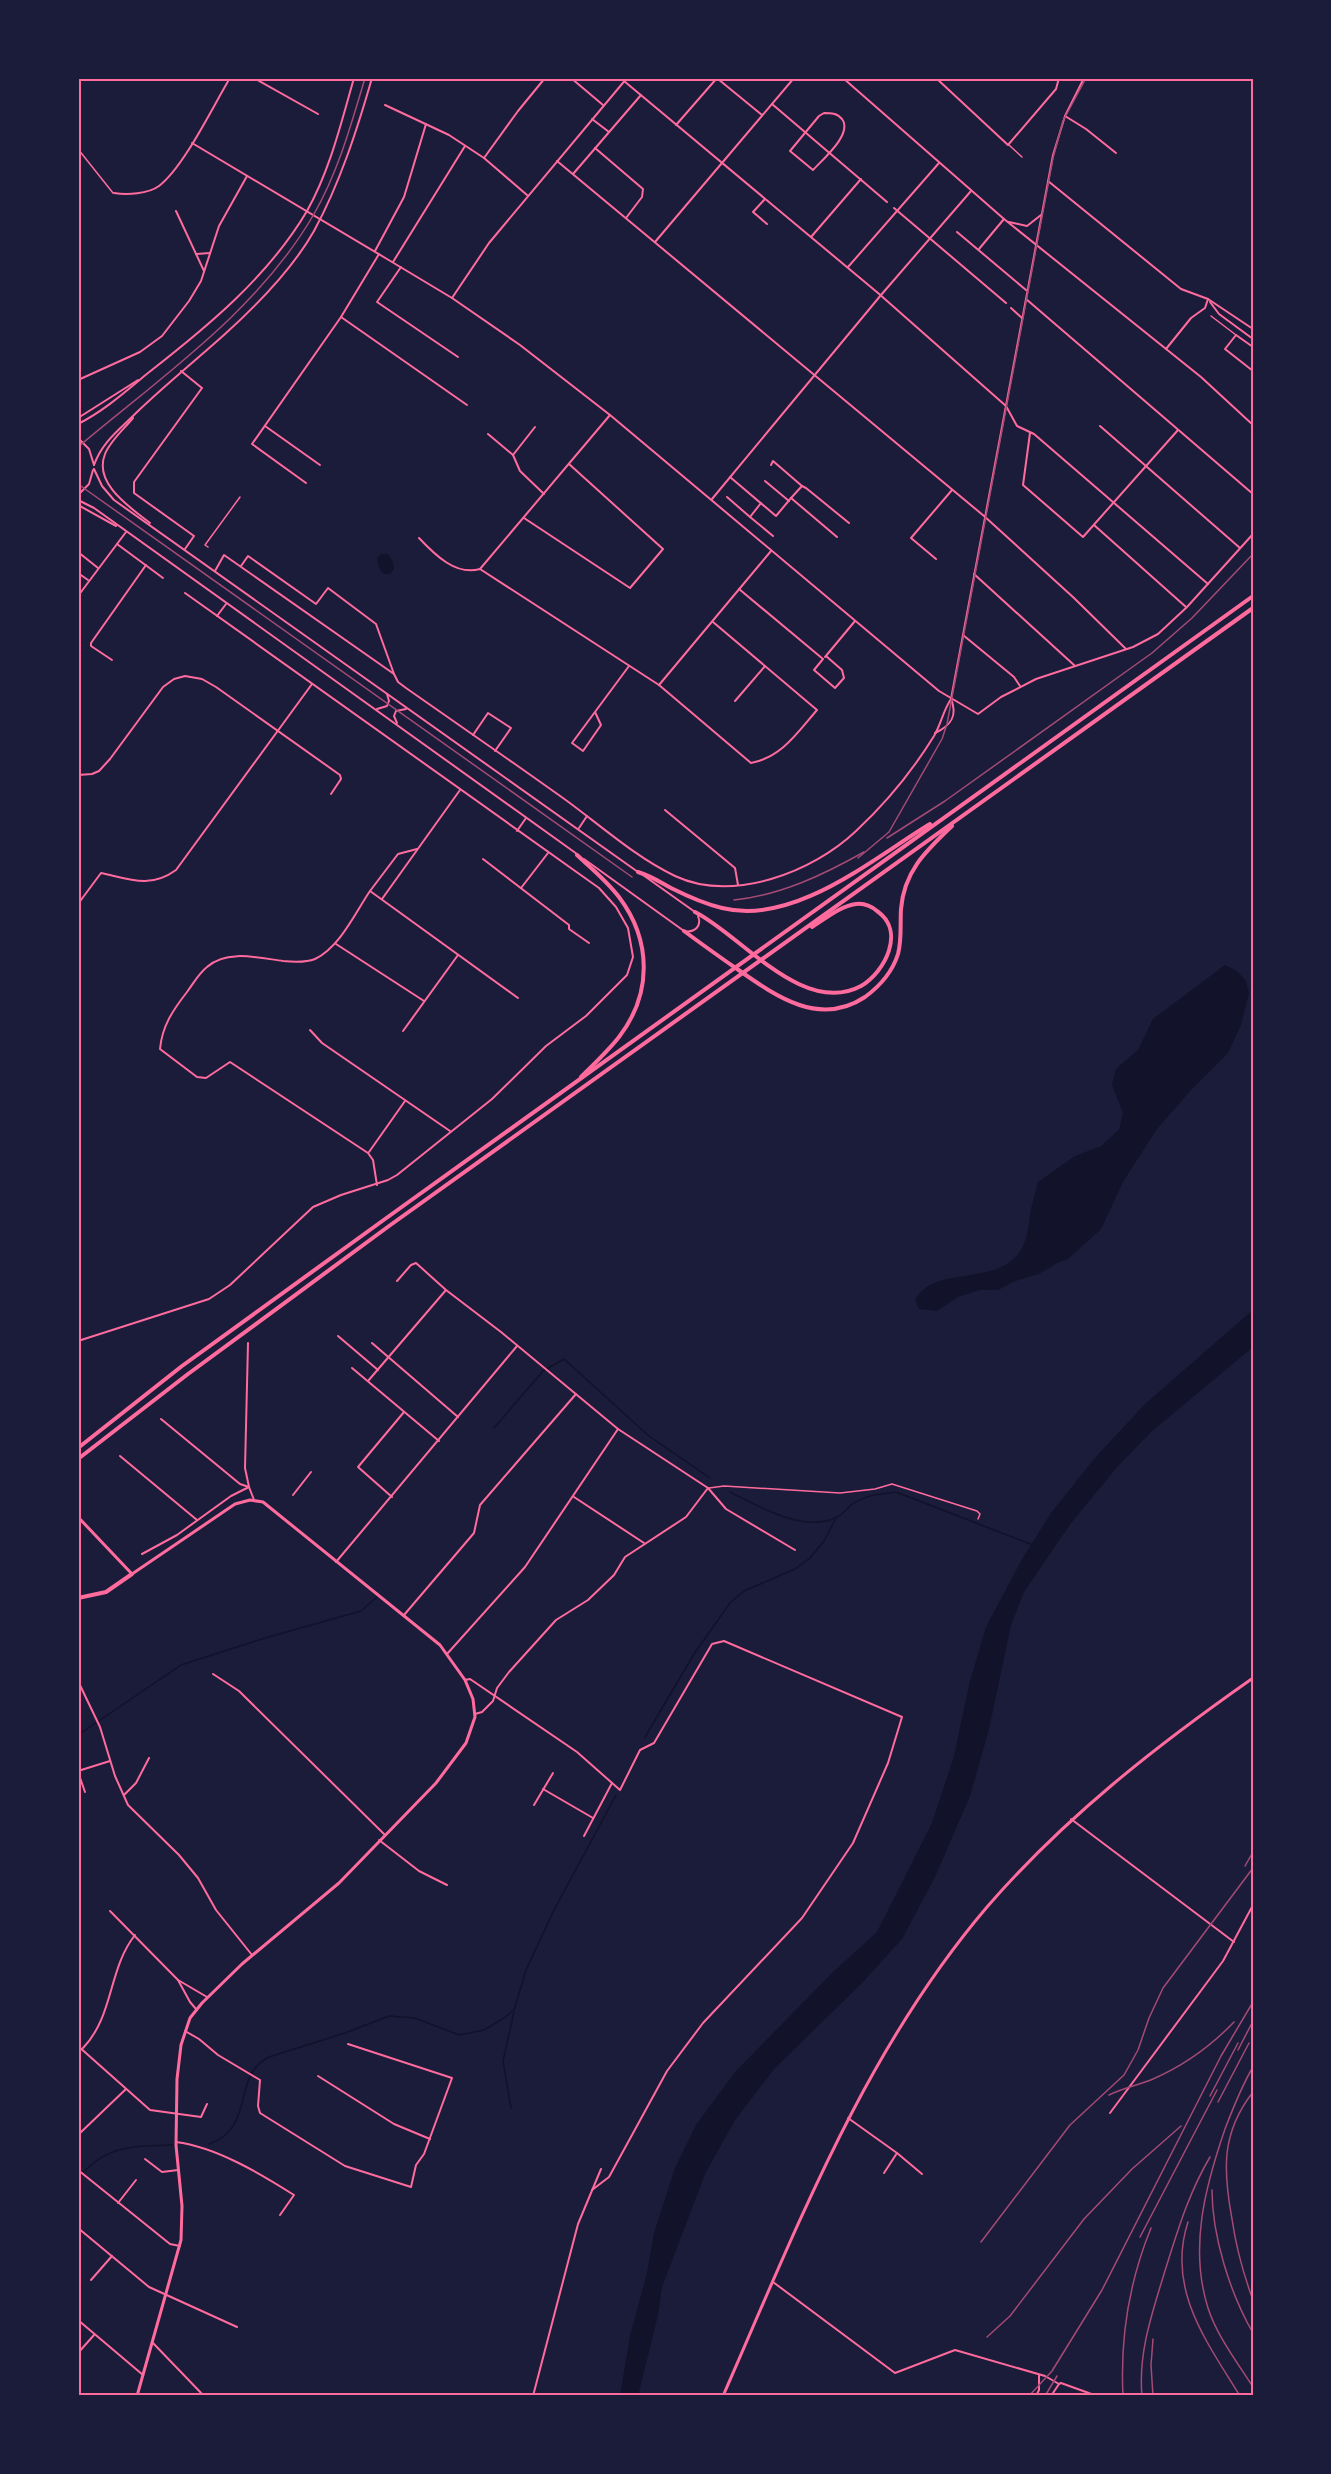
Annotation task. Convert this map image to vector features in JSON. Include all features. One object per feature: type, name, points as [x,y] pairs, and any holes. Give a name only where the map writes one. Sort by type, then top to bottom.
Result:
[{"type":"highway","points":[[78,1448],[202,1352],[1253,596]]},
{"type":"highway","points":[[78,1459],[188,1374],[389,1226],[1253,608]]},
{"type":"highway","points":[[638,872],[650,875],[670,887],[721,908],[752,911],[776,907],[823,890],[953,810]]},
{"type":"highway","points":[[684,931],[766,990],[794,1005],[819,1009],[851,1004],[873,991],[885,979],[897,956],[901,938],[902,902],[909,873],[924,853],[961,817]]},
{"type":"highway","points":[[573,1085],[610,1048],[627,1024],[640,999],[645,977],[644,953],[631,915],[614,891],[577,855]]},
{"type":"highway","points":[[694,912],[784,975],[802,986],[820,992],[834,993],[855,988],[868,980],[882,966],[890,950],[891,930],[888,922],[879,912],[867,905],[854,904],[840,909],[780,947]]},
{"type":"highway","points":[[78,1598],[101,1594],[132,1574]]},
{"type":"main road","points":[[78,1516],[132,1574],[235,1504],[255,1500],[268,1505],[404,1615],[447,1654],[465,1680],[473,1699],[475,1714],[468,1739],[451,1766],[328,1893],[252,1955],[207,1997],[196,2009],[185,2031],[179,2054],[176,2142],[182,2217],[180,2246],[137,2396]]},
{"type":"main road","points":[[723,2396],[848,2118],[890,2044],[925,1990],[987,1908],[1071,1819],[1157,1746],[1253,1678]]},
{"type":"street","points":[[78,148],[114,194],[141,192],[159,185],[192,143],[230,78]]},
{"type":"street","points":[[254,78],[318,114]]},
{"type":"street","points":[[78,424],[119,398],[240,296],[269,262],[307,210],[334,149],[354,78]]},
{"type":"street","points":[[78,495],[89,484],[105,443],[181,371],[225,334],[291,265],[320,218],[355,136],[372,78]]},
{"type":"street","points":[[484,158],[545,78]]},
{"type":"street","points":[[571,78],[603,106]]},
{"type":"street","points":[[676,125],[717,78],[762,115]]},
{"type":"street","points":[[655,242],[794,78]]},
{"type":"street","points":[[843,78],[1004,219],[1166,348],[1253,425]]},
{"type":"street","points":[[936,78],[1022,157]]},
{"type":"street","points":[[1008,145],[1056,89],[1059,78]]},
{"type":"street","points":[[215,571],[224,555],[241,566],[394,674],[406,688],[654,864],[677,877],[715,885],[738,885],[798,870],[830,852],[856,832],[911,769],[935,733],[944,709],[951,699],[1055,147],[1065,116],[1084,78]]},
{"type":"street","points":[[452,298],[489,243],[527,195],[626,79],[676,125],[880,295],[1005,406],[1017,426],[1030,432],[1208,584]]},
{"type":"street","points":[[573,174],[641,95]]},
{"type":"street","points":[[772,104],[887,202]]},
{"type":"street","points":[[385,105],[426,123],[484,158],[527,195]]},
{"type":"street","points":[[824,113],[831,113],[839,117],[844,123],[842,138],[813,170],[790,151],[806,132],[824,113]]},
{"type":"street","points":[[1065,116],[1086,129],[1116,153]]},
{"type":"street","points":[[592,119],[609,132]]},
{"type":"street","points":[[375,251],[404,197],[426,123]]},
{"type":"street","points":[[192,143],[452,298],[520,345],[610,415],[771,552],[951,699],[978,714],[1020,686],[1074,665],[1126,649],[1158,634],[1187,608],[1253,534]]},
{"type":"street","points":[[393,262],[465,146]]},
{"type":"street","points":[[595,148],[643,189],[642,197],[626,218]]},
{"type":"street","points":[[557,161],[985,517],[1126,649]]},
{"type":"street","points":[[848,268],[939,163]]},
{"type":"street","points":[[78,380],[140,352],[157,341],[189,301],[204,271],[219,226],[247,176]]},
{"type":"street","points":[[810,237],[861,179]]},
{"type":"street","points":[[1048,181],[1180,289],[1208,299],[1253,329]]},
{"type":"street","points":[[711,499],[880,295],[971,191]]},
{"type":"street","points":[[765,199],[753,212],[767,224]]},
{"type":"street","points":[[894,208],[1006,303]]},
{"type":"street","points":[[176,211],[204,271]]},
{"type":"street","points":[[1004,219],[1015,225],[1027,226],[1042,213]]},
{"type":"street","points":[[978,250],[1004,219]]},
{"type":"street","points":[[957,232],[1027,291]]},
{"type":"street","points":[[196,254],[210,253]]},
{"type":"street","points":[[306,483],[252,444],[341,317],[379,254]]},
{"type":"street","points":[[401,267],[377,302],[458,357]]},
{"type":"street","points":[[1026,299],[1253,494]]},
{"type":"street","points":[[1208,299],[1219,314],[1253,339]]},
{"type":"street","points":[[1166,348],[1191,318],[1205,308],[1208,299]]},
{"type":"street","points":[[1011,308],[1022,318]]},
{"type":"street","points":[[1211,316],[1253,347]]},
{"type":"street","points":[[341,317],[467,405]]},
{"type":"street","points":[[1236,334],[1225,349],[1253,371]]},
{"type":"street","points":[[181,371],[202,388],[134,482],[133,488],[134,493],[194,536],[185,549]]},
{"type":"street","points":[[78,418],[148,374]]},
{"type":"street","points":[[138,411],[108,447],[104,458],[104,472],[108,484],[114,491],[168,537]]},
{"type":"street","points":[[480,568],[610,415]]},
{"type":"street","points":[[265,426],[320,465]]},
{"type":"street","points":[[1100,426],[1240,548]]},
{"type":"street","points":[[513,455],[535,427]]},
{"type":"street","points":[[1030,432],[1023,485],[1083,537],[1178,430]]},
{"type":"street","points":[[488,434],[513,455],[520,471],[544,494]]},
{"type":"street","points":[[78,438],[89,449],[102,486],[110,496],[694,912],[699,918],[699,925],[693,931],[684,931],[94,508],[78,500]]},
{"type":"street","points":[[771,465],[773,462],[849,523]]},
{"type":"street","points":[[524,518],[630,588],[663,549],[569,464]]},
{"type":"street","points":[[730,477],[776,516],[802,486]]},
{"type":"street","points":[[765,481],[837,537]]},
{"type":"street","points":[[936,560],[911,538],[952,490]]},
{"type":"street","points":[[727,497],[773,536]]},
{"type":"street","points":[[208,547],[205,544],[240,498]]},
{"type":"street","points":[[750,517],[761,503]]},
{"type":"street","points":[[78,505],[126,532]]},
{"type":"street","points":[[1094,525],[1187,608]]},
{"type":"street","points":[[78,596],[126,532]]},
{"type":"street","points":[[419,538],[430,549],[460,570],[480,568],[659,685],[752,763],[766,760],[781,751],[817,710],[713,622]]},
{"type":"street","points":[[117,544],[163,578]]},
{"type":"street","points":[[78,552],[98,568]]},
{"type":"street","points":[[659,685],[771,552]]},
{"type":"street","points":[[241,566],[248,556],[316,604],[328,588],[376,624],[394,674]]},
{"type":"street","points":[[112,660],[91,646],[91,643],[146,565]]},
{"type":"street","points":[[78,573],[89,581]]},
{"type":"street","points":[[974,574],[1074,665]]},
{"type":"street","points":[[739,589],[824,658],[842,670],[844,678],[835,688],[814,670],[824,658],[855,621]]},
{"type":"street","points":[[78,1341],[209,1299],[230,1285],[309,1210],[340,1195],[377,1185],[405,1169],[492,1099],[546,1046],[586,1016],[627,975],[633,957],[630,933],[622,916],[606,895],[184,593]]},
{"type":"street","points":[[217,616],[226,603]]},
{"type":"street","points":[[963,635],[1014,677],[1020,686]]},
{"type":"street","points":[[595,712],[601,725],[583,751],[572,743],[629,666]]},
{"type":"street","points":[[735,701],[765,666]]},
{"type":"street","points":[[78,775],[92,774],[106,764],[154,696],[166,684],[179,677],[197,677],[209,682],[340,775],[341,779],[331,794]]},
{"type":"street","points":[[78,904],[101,873],[142,882],[160,879],[176,870],[312,684]]},
{"type":"street","points":[[374,709],[387,707],[389,700],[386,692]]},
{"type":"street","points":[[935,733],[946,728],[952,721],[954,708],[951,699]]},
{"type":"street","points":[[399,727],[394,717],[395,712],[400,709],[409,709]]},
{"type":"street","points":[[473,735],[488,713],[510,728],[495,751]]},
{"type":"street","points":[[382,899],[460,790]]},
{"type":"street","points":[[665,810],[735,868],[738,885]]},
{"type":"street","points":[[578,828],[588,816]]},
{"type":"street","points":[[517,831],[526,818]]},
{"type":"street","points":[[377,1185],[373,1160],[368,1153],[230,1062],[206,1078],[197,1077],[159,1049],[161,1035],[170,1015],[205,968],[220,958],[238,957],[298,962],[313,960],[335,943],[398,854],[417,849]]},
{"type":"street","points":[[521,888],[548,853]]},
{"type":"street","points":[[483,859],[589,943]]},
{"type":"street","points":[[370,891],[518,998]]},
{"type":"street","points":[[335,943],[424,1001]]},
{"type":"street","points":[[403,1031],[458,955]]},
{"type":"street","points":[[310,1030],[322,1043],[450,1131]]},
{"type":"street","points":[[368,1153],[405,1101]]},
{"type":"street","points":[[397,1281],[411,1265],[416,1263],[446,1290],[618,1429],[708,1488],[726,1509],[795,1550]]},
{"type":"street","points":[[368,1381],[446,1290]]},
{"type":"street","points":[[338,1336],[378,1370]]},
{"type":"street","points":[[248,1343],[245,1468],[249,1487],[255,1500]]},
{"type":"street","points":[[372,1343],[458,1418]]},
{"type":"street","points":[[336,1562],[393,1497],[517,1346]]},
{"type":"street","points":[[352,1368],[439,1441]]},
{"type":"street","points":[[404,1615],[474,1533],[480,1505],[576,1394]]},
{"type":"street","points":[[393,1497],[358,1467],[404,1412]]},
{"type":"street","points":[[161,1419],[240,1484],[249,1487]]},
{"type":"street","points":[[447,1654],[525,1567],[618,1429]]},
{"type":"street","points":[[120,1456],[197,1520]]},
{"type":"street","points":[[293,1495],[311,1472]]},
{"type":"street","points":[[475,1714],[487,1707],[509,1672],[556,1620],[583,1604],[614,1575],[625,1557],[686,1517],[708,1488],[724,1486],[840,1493],[875,1489],[892,1484],[977,1511],[980,1514],[978,1519]]},
{"type":"street","points":[[142,1554],[177,1535],[231,1496],[249,1487]]},
{"type":"street","points":[[574,1497],[644,1543]]},
{"type":"street","points":[[465,1680],[470,1679],[495,1695],[576,1752],[620,1790],[640,1750],[654,1743],[712,1644],[724,1641],[902,1717],[888,1763],[853,1843],[802,1918],[703,2023],[667,2071],[609,2177],[592,2190]]},
{"type":"street","points":[[213,1674],[239,1691],[384,1835]]},
{"type":"street","points":[[78,1682],[99,1724],[110,1761],[128,1804],[185,1862],[198,1878],[216,1910],[252,1955]]},
{"type":"street","points":[[123,1795],[136,1784],[149,1758]]},
{"type":"street","points":[[85,1792],[78,1771],[110,1761]]},
{"type":"street","points":[[534,1805],[553,1773]]},
{"type":"street","points":[[584,1836],[612,1783]]},
{"type":"street","points":[[543,1789],[593,1818]]},
{"type":"street","points":[[1071,1819],[1234,1942]]},
{"type":"street","points":[[379,1840],[420,1871],[447,1885]]},
{"type":"street","points":[[1110,2113],[1200,1993],[1234,1942],[1253,1905]]},
{"type":"street","points":[[110,1911],[178,1980],[196,2009]]},
{"type":"street","points":[[82,2049],[100,2025],[120,1958],[135,1935]]},
{"type":"street","points":[[178,1980],[207,1997]]},
{"type":"street","points":[[185,2031],[218,2055],[249,2072],[261,2083],[258,2106],[260,2113],[352,2169],[411,2187],[417,2165],[424,2154],[452,2078],[348,2044]]},
{"type":"street","points":[[78,2046],[150,2110],[201,2117],[207,2104]]},
{"type":"street","points":[[318,2076],[383,2119],[430,2139]]},
{"type":"street","points":[[78,2135],[126,2089]]},
{"type":"street","points":[[848,2118],[922,2174]]},
{"type":"street","points":[[176,2142],[193,2144],[252,2168],[294,2195],[280,2215]]},
{"type":"street","points":[[884,2173],[897,2153]]},
{"type":"street","points":[[146,2159],[162,2172],[178,2170]]},
{"type":"street","points":[[533,2396],[578,2224],[601,2169]]},
{"type":"street","points":[[79,2171],[170,2244],[180,2246]]},
{"type":"street","points":[[118,2202],[136,2180]]},
{"type":"street","points":[[78,2228],[149,2287],[237,2327]]},
{"type":"street","points":[[90,2280],[112,2256]]},
{"type":"street","points":[[773,2282],[895,2373],[955,2350],[1045,2376],[1060,2384],[1096,2396]]},
{"type":"street","points":[[78,2320],[143,2375]]},
{"type":"street","points":[[78,2353],[94,2334]]},
{"type":"street","points":[[152,2342],[204,2396]]},
{"type":"street","points":[[1036,2396],[1039,2390],[1039,2375]]},
{"type":"street","points":[[1051,2396],[1060,2384]]},
{"type":"shaded area","points":[[381,554],[388,554],[393,562],[394,569],[390,574],[384,574],[379,568],[377,558]]},
{"type":"shaded area","points":[[1225,965],[1237,971],[1246,981],[1249,993],[1241,1025],[1228,1053],[1190,1091],[1157,1129],[1124,1180],[1101,1229],[1068,1259],[1039,1274],[1015,1281],[998,1290],[980,1290],[958,1297],[937,1311],[919,1309],[915,1300],[924,1289],[949,1279],[994,1270],[1007,1264],[1018,1254],[1026,1238],[1038,1182],[1075,1156],[1101,1146],[1119,1130],[1123,1113],[1112,1085],[1116,1069],[1138,1050],[1153,1019]]},
{"type":"shaded area","points":[[1253,1310],[1253,1347],[1151,1432],[1118,1466],[1071,1523],[1024,1592],[1011,1625],[989,1729],[970,1796],[935,1877],[902,1939],[861,1984],[774,2069],[735,2120],[705,2174],[662,2287],[658,2315],[638,2396],[620,2396],[630,2336],[647,2273],[654,2233],[675,2168],[696,2125],[735,2072],[833,1972],[877,1932],[932,1823],[954,1756],[970,1681],[986,1627],[1021,1561],[1051,1513],[1094,1459],[1146,1403]]},
{"type":"waterway","points":[[494,1428],[543,1371],[564,1359],[649,1436],[710,1478]]},
{"type":"waterway","points":[[730,1492],[768,1511],[811,1522],[837,1517],[851,1505],[867,1497],[896,1492],[1033,1545]]},
{"type":"waterway","points":[[645,1737],[694,1654],[730,1603],[744,1591],[795,1569],[810,1558],[824,1541],[836,1518]]},
{"type":"waterway","points":[[78,1735],[181,1665],[361,1611],[377,1597]]},
{"type":"waterway","points":[[209,2144],[224,2136],[233,2126],[239,2114],[250,2076],[257,2066],[269,2057],[345,2033],[389,2016],[415,2018],[459,2035],[484,2030],[514,2010],[526,1970],[554,1910],[616,1795]]},
{"type":"waterway","points":[[511,2108],[503,2061],[514,2012]]},
{"type":"waterway","points":[[78,2179],[98,2159],[120,2150],[132,2147],[173,2145]]},
{"type":"tram line","points":[[78,447],[175,368],[237,312],[291,249],[314,214],[330,182],[365,78]]},
{"type":"tram line","points":[[858,858],[889,832],[942,739],[947,724],[1053,158],[1063,121],[1086,78]]},
{"type":"tram line","points":[[78,484],[632,877]]},
{"type":"tram line","points":[[887,838],[945,801],[1152,653],[1192,618],[1253,554]]},
{"type":"tram line","points":[[734,900],[785,889],[864,852]]},
{"type":"railway","points":[[1245,1866],[1253,1852]]},
{"type":"railway","points":[[981,2242],[1070,2125],[1124,2075],[1138,2050],[1163,1988],[1253,1868]]},
{"type":"railway","points":[[1029,2396],[1052,2371],[1102,2290],[1221,2056],[1253,2002]]},
{"type":"railway","points":[[1238,2050],[1253,2021]]},
{"type":"railway","points":[[1109,2095],[1176,2068],[1206,2047],[1234,2022]]},
{"type":"railway","points":[[1210,2096],[1238,2043]]},
{"type":"railway","points":[[1218,2102],[1249,2043]]},
{"type":"railway","points":[[1253,2067],[1234,2105],[1211,2173],[1200,2240],[1202,2285],[1208,2308],[1222,2339],[1253,2387]]},
{"type":"railway","points":[[1140,2237],[1217,2090]]},
{"type":"railway","points":[[1253,2092],[1235,2122],[1230,2137],[1226,2168],[1236,2240],[1253,2300]]},
{"type":"railway","points":[[987,2337],[1010,2316],[1084,2219],[1132,2169],[1181,2126]]},
{"type":"railway","points":[[1142,2396],[1144,2349],[1155,2304],[1184,2214],[1195,2185],[1210,2157]]},
{"type":"railway","points":[[1212,2190],[1215,2226],[1224,2264],[1237,2300],[1253,2333]]},
{"type":"railway","points":[[1188,2222],[1183,2246],[1182,2270],[1186,2292],[1203,2335],[1240,2396]]},
{"type":"railway","points":[[1123,2396],[1123,2353],[1128,2310],[1137,2269],[1151,2228]]},
{"type":"railway","points":[[1153,2339],[1151,2365],[1153,2396]]},
{"type":"railway","points":[[1045,2396],[1057,2376]]}]
